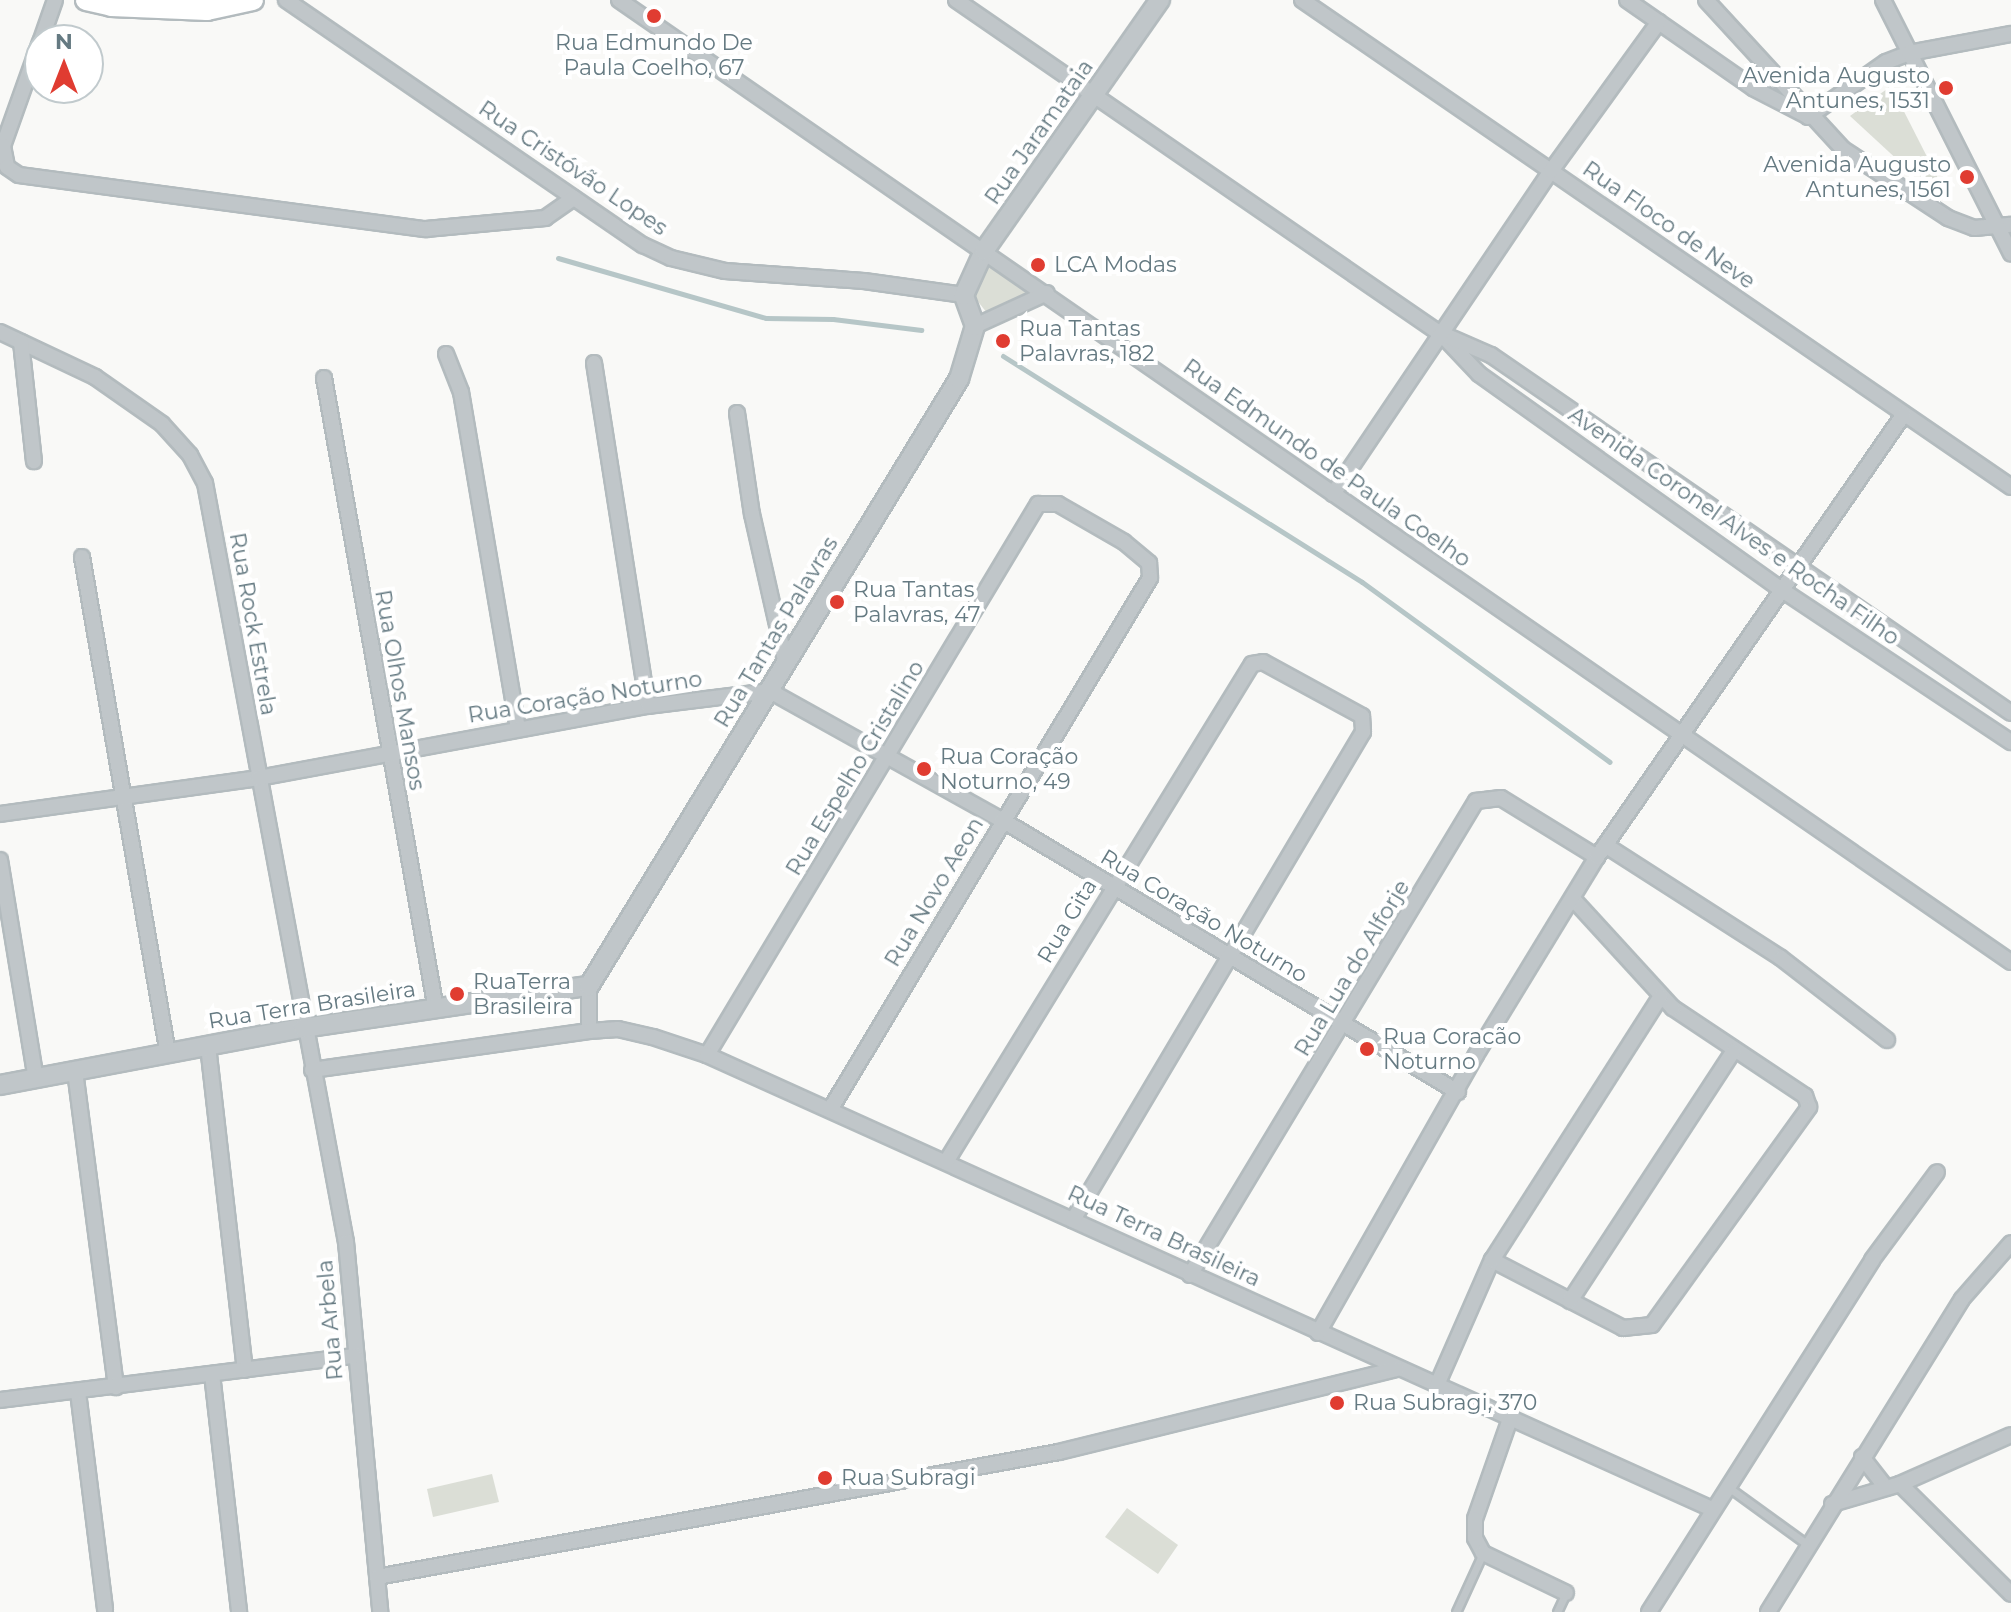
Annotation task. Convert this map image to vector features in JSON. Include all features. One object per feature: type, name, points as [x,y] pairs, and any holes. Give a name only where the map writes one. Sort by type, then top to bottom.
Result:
[{"type":"main road","points":[[86,0],[111,6],[207,10],[253,0]]},
{"type":"street","points":[[46,24],[55,0]]},
{"type":"street","name":"Rua Cristóvão Lopes","points":[[286,0],[643,245],[695,267],[964,295]]},
{"type":"street","name":"Rua Edmundo de Paula Coelho","points":[[619,0],[1047,293],[1677,735],[2011,962]]},
{"type":"street","name":"Avenida Coronel Alves e Rocha Filho","points":[[956,0],[1442,335],[1479,374],[1782,590],[2011,742]]},
{"type":"street","name":"Rua Jaramataia","points":[[964,295],[984,251],[1160,0]]},
{"type":"street","name":"Rua Floco de Neve","points":[[1302,0],[2011,487]]},
{"type":"street","points":[[1627,0],[1753,88],[1808,117]]},
{"type":"street","points":[[1706,0],[1808,117],[1843,149],[1948,218],[1974,228],[2005,226]]},
{"type":"street","points":[[1883,0],[2005,226],[2011,253]]},
{"type":"street","points":[[1333,494],[1551,171],[1659,22]]},
{"type":"street","points":[[1808,117],[1886,62],[1909,53],[2011,34]]},
{"type":"street","points":[[24,86],[3,146],[7,167],[19,175],[426,229],[545,218],[574,198]]},
{"type":"street","points":[[964,295],[975,326],[1047,293]]},
{"type":"street","name":"Rua Tantas Palavras","points":[[589,986],[959,379],[975,326]]},
{"type":"street","name":"Rua Rock Estrela","points":[[0,332],[95,377],[162,424],[190,455],[205,483],[303,1028]]},
{"type":"street","name":"Avenida Coronel Alves e Rocha Filho","points":[[1442,335],[1491,355],[2011,713]]},
{"type":"street","points":[[21,342],[34,461]]},
{"type":"street","points":[[446,354],[461,392],[518,728]]},
{"type":"street","points":[[594,363],[648,706]]},
{"type":"street","name":"Rua Olhos Mansos","points":[[324,378],[436,1009]]},
{"type":"street","points":[[737,413],[752,514],[785,660]]},
{"type":"street","points":[[1318,1333],[1601,851],[1677,735],[1904,414]]},
{"type":"street","name":"Rua Novo Aeon","points":[[830,1110],[1152,573],[1149,563],[1124,542],[1058,504],[1038,504]]},
{"type":"street","name":"Rua Espelho Cristalino","points":[[707,1055],[1038,504]]},
{"type":"street","points":[[82,557],[126,795],[168,1054]]},
{"type":"street","name":"Rua Gita","points":[[946,1162],[1252,664],[1267,664],[1362,716],[1361,737],[1229,956]]},
{"type":"street","name":"Rua Coração Noturno","points":[[0,814],[258,778],[518,728],[648,706],[770,691],[889,754],[1458,1092]]},
{"type":"street","name":"Rua Lua do Alforje","points":[[1190,1275],[1344,1025],[1476,801],[1501,798],[1601,851]]},
{"type":"street","points":[[1601,851],[1781,958],[1887,1040]]},
{"type":"street","points":[[0,860],[36,1079]]},
{"type":"street","points":[[1492,1260],[1623,1328],[1652,1325],[1809,1104],[1733,1052],[1661,996],[1574,900]]},
{"type":"street","points":[[1073,1220],[1229,956]]},
{"type":"street","points":[[589,986],[589,1031]]},
{"type":"street","name":"Rua Terra Brasileira","points":[[0,1085],[303,1028],[589,986]]},
{"type":"street","points":[[1437,1385],[1492,1260],[1661,996]]},
{"type":"street","name":"Rua Arbela","points":[[303,1028],[346,1242],[380,1612]]},
{"type":"street","name":"Rua Terra Brasileira","points":[[312,1070],[589,1031],[631,1031],[707,1055],[1712,1509]]},
{"type":"street","points":[[208,1046],[245,1370]]},
{"type":"street","points":[[1570,1301],[1733,1052]]},
{"type":"street","points":[[75,1071],[116,1387]]},
{"type":"street","points":[[1649,1612],[1872,1260],[1937,1172]]},
{"type":"street","points":[[1768,1612],[1832,1504],[1962,1299],[2011,1243]]},
{"type":"street","points":[[0,1400],[355,1356]]},
{"type":"street","points":[[377,1577],[1059,1452],[1397,1369]]},
{"type":"street","points":[[212,1374],[239,1612]]},
{"type":"street","points":[[78,1392],[105,1609]]},
{"type":"street","points":[[1511,1416],[1475,1519],[1483,1553],[1566,1593]]},
{"type":"street","points":[[1832,1504],[1893,1486],[2011,1435]]},
{"type":"street","points":[[1862,1457],[2011,1594]]},
{"type":"lane","points":[[1727,1486],[1808,1545]]},
{"type":"lane","points":[[1456,1612],[1483,1553]]},
{"type":"lane","points":[[1557,1612],[1566,1593]]},
{"type":"shaded area","points":[[1891,86],[1946,194],[1902,164],[1850,116]]},
{"type":"shaded area","points":[[990,264],[1030,292],[987,313],[972,294]]},
{"type":"shaded area","points":[[492,1474],[499,1502],[433,1517],[427,1489]]},
{"type":"shaded area","points":[[1127,1508],[1178,1545],[1158,1574],[1105,1537]]},
{"type":"waterway","points":[[558,258],[766,318],[833,319],[921,330]]},
{"type":"waterway","points":[[1003,356],[1362,582],[1610,762]]},
{"type":"place","name":"Rua Edmundo De Paula Coelho, 67","points":[[654,16]]},
{"type":"place","name":"Avenida Augusto Antunes, 1531","points":[[1946,88]]},
{"type":"place","name":"Avenida Augusto Antunes, 1561","points":[[1967,177]]},
{"type":"place","name":"LCA Modas","points":[[1038,265]]},
{"type":"place","name":"Rua Tantas Palavras, 182","points":[[1003,341]]},
{"type":"place","name":"Rua Tantas Palavras, 47","points":[[837,602]]},
{"type":"place","name":"Rua Coração Noturno, 49","points":[[924,769]]},
{"type":"place","name":"RuaTerra Brasileira","points":[[457,994]]},
{"type":"place","name":"Rua Coracão Noturno","points":[[1367,1049]]},
{"type":"place","name":"Rua Subragi, 370","points":[[1337,1403]]},
{"type":"place","name":"Rua Subragi","points":[[825,1478]]}]
